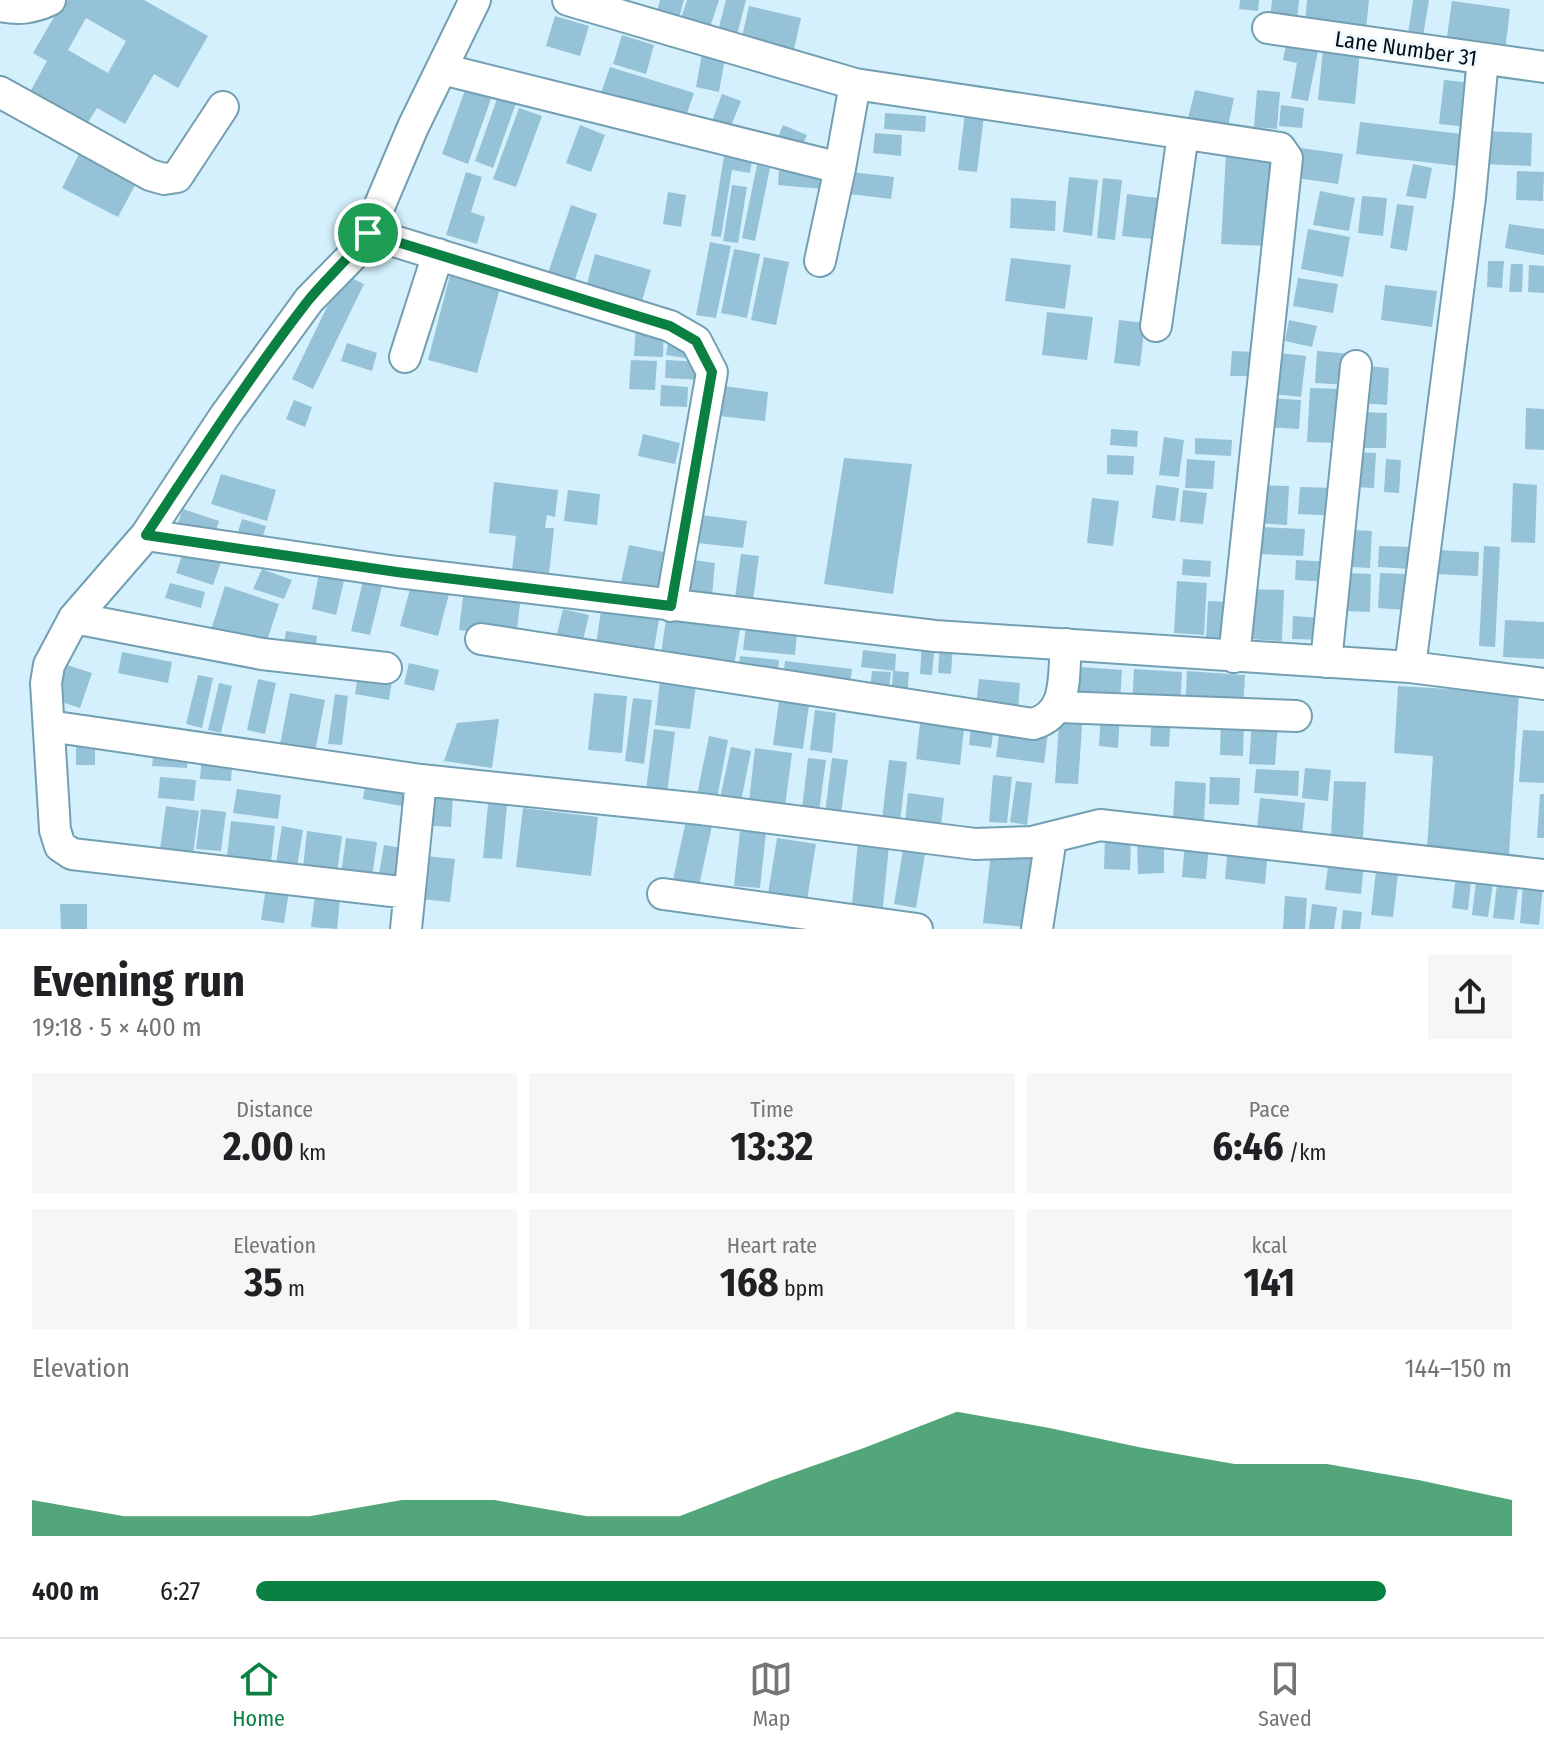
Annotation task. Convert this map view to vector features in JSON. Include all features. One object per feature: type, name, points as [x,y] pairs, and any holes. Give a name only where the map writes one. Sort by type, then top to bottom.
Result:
[{"type":"street","points":[[0,6],[16,10],[50,0]]},
{"type":"street","points":[[409,893],[72,854],[60,846],[55,830],[46,706],[49,665],[74,618],[146,535],[224,417],[309,300],[353,255],[368,233],[413,127],[475,0]]},
{"type":"street","points":[[568,0],[855,84],[1280,148],[1287,158],[1234,657]]},
{"type":"street","name":"Lane Number 31","points":[[1268,28],[1544,67]]},
{"type":"street","points":[[1410,667],[1470,197],[1483,59]]},
{"type":"street","points":[[442,69],[840,168]]},
{"type":"street","points":[[820,261],[855,84]]},
{"type":"street","points":[[0,92],[150,175],[164,179],[177,177],[223,107]]},
{"type":"street","points":[[1156,326],[1183,134]]},
{"type":"street","points":[[368,233],[670,326],[696,341],[712,372],[671,606]]},
{"type":"street","points":[[405,357],[438,254]]},
{"type":"street","points":[[1326,662],[1356,366]]},
{"type":"street","points":[[146,535],[397,572],[935,636],[1410,667],[1544,684]]},
{"type":"street","points":[[74,618],[262,654],[386,668]]},
{"type":"street","points":[[481,639],[1033,724],[1047,720],[1059,707],[1066,644]]},
{"type":"street","points":[[1059,707],[1296,716]]},
{"type":"street","points":[[49,726],[421,780],[701,809],[975,844],[1032,842],[1100,825],[1544,875]]},
{"type":"street","points":[[406,929],[421,780]]},
{"type":"street","points":[[1037,929],[1051,838]]},
{"type":"street","points":[[663,894],[917,929]]},
{"type":"building","points":[[64,0],[144,0],[208,36],[178,88],[154,74],[125,124],[97,108],[87,124],[30,92],[47,61],[33,53]],"holes":[[[86,18],[126,41],[108,73],[68,50]]]},
{"type":"building","points":[[660,0],[684,0],[679,18],[657,11]]},
{"type":"building","points":[[687,0],[719,0],[708,33],[679,24]]},
{"type":"building","points":[[726,0],[746,0],[737,35],[718,31]]},
{"type":"building","points":[[1240,0],[1259,0],[1258,11],[1239,9]]},
{"type":"building","points":[[1272,0],[1299,0],[1297,21],[1270,18]]},
{"type":"building","points":[[1307,0],[1369,0],[1366,29],[1305,23]]},
{"type":"building","points":[[1413,0],[1429,0],[1423,36],[1408,34]]},
{"type":"building","points":[[1452,1],[1510,9],[1505,51],[1446,44]]},
{"type":"building","points":[[749,6],[801,18],[792,58],[740,46]]},
{"type":"building","points":[[555,16],[589,26],[580,56],[546,46]]},
{"type":"building","points":[[622,35],[654,45],[646,74],[613,64]]},
{"type":"building","points":[[1287,40],[1319,46],[1308,101],[1291,98],[1297,63],[1283,60]]},
{"type":"building","points":[[1323,49],[1360,52],[1355,104],[1318,100]]},
{"type":"building","points":[[702,54],[725,58],[719,92],[696,87]]},
{"type":"building","points":[[610,67],[694,93],[684,122],[600,96]]},
{"type":"building","points":[[1464,72],[1474,73],[1468,127],[1439,124],[1444,80],[1464,82]]},
{"type":"building","points":[[466,87],[492,96],[468,164],[442,154]]},
{"type":"building","points":[[1195,90],[1234,98],[1227,131],[1187,122]]},
{"type":"building","points":[[1257,90],[1280,92],[1277,129],[1254,127]]},
{"type":"building","points":[[722,94],[741,101],[731,126],[709,129]]},
{"type":"building","points":[[498,96],[516,103],[493,168],[475,161]]},
{"type":"building","points":[[1281,105],[1304,108],[1302,128],[1279,126]]},
{"type":"building","points":[[519,108],[542,116],[516,187],[493,179]]},
{"type":"building","points":[[885,113],[926,116],[925,132],[884,129]]},
{"type":"building","points":[[965,113],[984,116],[977,172],[958,170]]},
{"type":"building","points":[[1360,122],[1462,134],[1458,166],[1356,154]]},
{"type":"building","points":[[580,125],[605,135],[591,172],[566,163]]},
{"type":"building","points":[[783,125],[807,135],[800,151],[776,142]]},
{"type":"building","points":[[1485,131],[1532,133],[1531,166],[1483,164]]},
{"type":"building","points":[[875,133],[902,135],[901,156],[873,153]]},
{"type":"building","points":[[82,148],[139,178],[118,217],[62,188]]},
{"type":"building","points":[[1301,148],[1343,154],[1338,184],[1297,178]]},
{"type":"building","points":[[1226,153],[1273,155],[1268,246],[1221,244]]},
{"type":"building","points":[[724,156],[752,160],[750,173],[732,170],[721,237],[711,236]]},
{"type":"building","points":[[1413,164],[1432,168],[1426,199],[1406,196]]},
{"type":"building","points":[[757,165],[770,168],[755,241],[742,238]]},
{"type":"building","points":[[779,169],[823,174],[822,189],[778,185]]},
{"type":"building","points":[[844,171],[894,177],[891,199],[841,193]]},
{"type":"building","points":[[1517,171],[1544,172],[1543,201],[1516,200]]},
{"type":"building","points":[[466,172],[482,177],[471,212],[485,217],[477,244],[446,235]]},
{"type":"building","points":[[1069,177],[1098,180],[1092,236],[1063,232]]},
{"type":"building","points":[[1103,178],[1122,180],[1115,240],[1097,238]]},
{"type":"building","points":[[732,185],[747,187],[738,243],[723,241]]},
{"type":"building","points":[[1320,191],[1355,198],[1349,231],[1313,225]]},
{"type":"building","points":[[668,192],[686,195],[681,227],[663,224]]},
{"type":"building","points":[[1127,194],[1166,199],[1162,240],[1122,236]]},
{"type":"building","points":[[1362,196],[1387,198],[1383,236],[1358,233]]},
{"type":"building","points":[[1011,198],[1056,201],[1055,231],[1010,228]]},
{"type":"building","points":[[1397,204],[1414,206],[1407,251],[1390,248]]},
{"type":"building","points":[[571,205],[597,214],[573,285],[547,276]]},
{"type":"building","points":[[1509,224],[1544,229],[1544,255],[1505,248]]},
{"type":"building","points":[[1308,229],[1350,237],[1343,277],[1301,269]]},
{"type":"building","points":[[710,242],[731,246],[716,318],[696,315]]},
{"type":"building","points":[[734,249],[760,254],[747,318],[721,313]]},
{"type":"building","points":[[595,254],[651,270],[639,311],[584,295]]},
{"type":"building","points":[[764,257],[789,262],[776,325],[751,320]]},
{"type":"building","points":[[1011,258],[1071,265],[1065,309],[1005,301]]},
{"type":"building","points":[[1488,261],[1504,261],[1502,288],[1487,287]]},
{"type":"building","points":[[1511,264],[1523,264],[1522,292],[1509,292]]},
{"type":"building","points":[[1529,265],[1544,266],[1544,293],[1528,292]]},
{"type":"building","points":[[343,274],[364,284],[313,389],[292,379]]},
{"type":"building","points":[[450,275],[500,288],[477,373],[428,360]]},
{"type":"building","points":[[1298,278],[1338,284],[1333,313],[1293,306]]},
{"type":"building","points":[[1385,285],[1437,291],[1432,327],[1381,320]]},
{"type":"building","points":[[1047,312],[1093,317],[1087,360],[1042,355]]},
{"type":"building","points":[[1119,320],[1145,323],[1140,366],[1114,363]]},
{"type":"building","points":[[1289,320],[1317,326],[1312,347],[1285,341]]},
{"type":"building","points":[[636,326],[664,328],[663,357],[634,356]]},
{"type":"building","points":[[669,337],[690,342],[692,359],[666,355]]},
{"type":"building","points":[[347,343],[377,353],[372,371],[341,361]]},
{"type":"building","points":[[1232,351],[1254,352],[1252,376],[1230,376]]},
{"type":"building","points":[[1317,351],[1352,354],[1350,385],[1315,383]]},
{"type":"building","points":[[1269,352],[1306,356],[1301,397],[1264,393]]},
{"type":"building","points":[[631,360],[657,361],[655,390],[629,389]]},
{"type":"building","points":[[666,360],[704,362],[703,380],[665,378]]},
{"type":"building","points":[[1364,366],[1389,368],[1387,405],[1362,403]]},
{"type":"building","points":[[661,385],[688,387],[687,407],[660,406]]},
{"type":"building","points":[[724,386],[768,392],[765,421],[720,416]]},
{"type":"building","points":[[1310,388],[1341,389],[1338,443],[1307,442]]},
{"type":"building","points":[[1266,398],[1301,400],[1299,429],[1264,427]]},
{"type":"building","points":[[294,400],[312,407],[305,427],[286,419]]},
{"type":"building","points":[[1526,408],[1544,409],[1544,450],[1525,449]]},
{"type":"building","points":[[1360,412],[1387,413],[1386,448],[1358,448]]},
{"type":"building","points":[[1111,429],[1138,431],[1137,447],[1110,445]]},
{"type":"building","points":[[643,434],[680,443],[675,464],[638,456]]},
{"type":"building","points":[[1164,437],[1184,440],[1179,477],[1159,475]]},
{"type":"building","points":[[1195,438],[1232,440],[1231,456],[1195,454]]},
{"type":"building","points":[[1355,452],[1376,453],[1374,488],[1353,487]]},
{"type":"building","points":[[1107,455],[1134,456],[1133,475],[1107,474]]},
{"type":"building","points":[[844,458],[912,464],[893,594],[824,584]]},
{"type":"building","points":[[1187,459],[1215,461],[1213,489],[1185,488]]},
{"type":"building","points":[[1386,459],[1401,460],[1399,493],[1384,492]]},
{"type":"building","points":[[221,474],[276,490],[267,521],[211,504]]},
{"type":"building","points":[[494,482],[558,490],[555,517],[547,515],[545,528],[554,528],[549,574],[512,570],[516,536],[489,533]]},
{"type":"building","points":[[1513,483],[1537,485],[1535,543],[1511,542]]},
{"type":"building","points":[[1156,485],[1179,488],[1175,521],[1152,518]]},
{"type":"building","points":[[1258,485],[1289,486],[1287,525],[1256,523]]},
{"type":"building","points":[[1300,487],[1338,488],[1337,516],[1298,514]]},
{"type":"building","points":[[568,490],[600,494],[597,525],[564,521]]},
{"type":"building","points":[[1183,490],[1207,493],[1203,524],[1180,522]]},
{"type":"building","points":[[1092,498],[1119,501],[1113,546],[1087,543]]},
{"type":"building","points":[[183,509],[219,521],[213,540],[176,528]]},
{"type":"building","points":[[701,515],[747,521],[743,548],[698,543]]},
{"type":"building","points":[[242,519],[266,526],[259,549],[235,542]]},
{"type":"building","points":[[1260,527],[1305,529],[1303,556],[1258,554]]},
{"type":"building","points":[[1353,530],[1372,531],[1370,568],[1351,567]]},
{"type":"building","points":[[629,545],[664,552],[657,589],[621,583]]},
{"type":"building","points":[[1379,546],[1412,547],[1411,569],[1378,567]]},
{"type":"building","points":[[1484,546],[1500,547],[1495,647],[1479,646]]},
{"type":"building","points":[[184,550],[221,562],[213,585],[176,573]]},
{"type":"building","points":[[1437,550],[1479,552],[1478,576],[1436,574]]},
{"type":"building","points":[[741,554],[759,556],[753,600],[735,598]]},
{"type":"building","points":[[1183,559],[1211,561],[1210,577],[1182,575]]},
{"type":"building","points":[[693,560],[715,563],[712,596],[689,594]]},
{"type":"building","points":[[1296,560],[1332,562],[1331,582],[1295,580]]},
{"type":"building","points":[[347,568],[336,615],[312,609],[319,574]]},
{"type":"building","points":[[262,569],[292,580],[284,599],[253,589]]},
{"type":"building","points":[[1348,573],[1371,574],[1370,612],[1347,611]]},
{"type":"building","points":[[1380,573],[1407,574],[1406,610],[1378,608]]},
{"type":"building","points":[[363,581],[382,586],[370,635],[351,631]]},
{"type":"building","points":[[1177,581],[1207,583],[1204,635],[1174,633]]},
{"type":"building","points":[[170,583],[205,592],[201,608],[165,598]]},
{"type":"building","points":[[411,585],[449,594],[438,636],[400,626]]},
{"type":"building","points":[[225,586],[279,604],[263,653],[209,636]]},
{"type":"building","points":[[464,589],[521,596],[516,637],[459,630]]},
{"type":"building","points":[[1251,589],[1284,590],[1282,641],[1249,639]]},
{"type":"building","points":[[1208,601],[1230,602],[1227,641],[1206,639]]},
{"type":"building","points":[[602,604],[660,614],[652,660],[595,651]]},
{"type":"building","points":[[563,609],[589,615],[582,644],[556,638]]},
{"type":"building","points":[[667,612],[741,623],[733,672],[660,661]]},
{"type":"building","points":[[1293,616],[1324,618],[1323,640],[1292,639]]},
{"type":"building","points":[[747,618],[798,623],[795,655],[743,650]]},
{"type":"building","points":[[1505,620],[1544,622],[1544,659],[1503,657]]},
{"type":"building","points":[[286,631],[317,636],[314,657],[283,652]]},
{"type":"building","points":[[922,641],[935,642],[932,675],[920,674]]},
{"type":"building","points":[[940,643],[953,644],[951,674],[938,673]]},
{"type":"building","points":[[863,650],[896,654],[895,671],[861,667]]},
{"type":"building","points":[[122,652],[172,662],[168,683],[118,673]]},
{"type":"building","points":[[740,656],[779,660],[777,678],[738,674]]},
{"type":"building","points":[[785,661],[852,669],[849,692],[782,684]]},
{"type":"building","points":[[409,663],[439,670],[434,691],[404,684]]},
{"type":"building","points":[[67,665],[92,673],[80,708],[55,700]]},
{"type":"building","points":[[1067,666],[1122,670],[1120,703],[1065,700]]},
{"type":"building","points":[[359,669],[393,675],[389,700],[355,694]]},
{"type":"building","points":[[1134,669],[1182,672],[1180,708],[1132,705]]},
{"type":"building","points":[[872,671],[891,672],[888,699],[869,697]]},
{"type":"building","points":[[893,671],[909,672],[907,698],[891,697]]},
{"type":"building","points":[[1187,671],[1245,675],[1243,712],[1185,708]]},
{"type":"building","points":[[198,675],[213,678],[202,728],[186,724]]},
{"type":"building","points":[[258,679],[276,683],[265,734],[247,730]]},
{"type":"building","points":[[979,679],[1020,683],[1018,711],[976,707]]},
{"type":"building","points":[[660,681],[696,685],[690,729],[655,725]]},
{"type":"building","points":[[219,683],[232,686],[221,733],[208,730]]},
{"type":"building","points":[[1398,686],[1519,693],[1509,854],[1427,849],[1433,756],[1394,753]]},
{"type":"building","points":[[290,693],[325,700],[315,752],[280,745]]},
{"type":"building","points":[[594,693],[627,696],[622,753],[588,750]]},
{"type":"building","points":[[335,694],[348,696],[342,745],[328,744]]},
{"type":"building","points":[[633,698],[652,700],[644,764],[625,761]]},
{"type":"building","points":[[779,701],[809,705],[803,749],[773,745]]},
{"type":"building","points":[[815,710],[836,713],[832,753],[810,750]]},
{"type":"building","points":[[1152,711],[1171,713],[1169,747],[1150,746]]},
{"type":"building","points":[[1071,712],[1083,713],[1078,784],[1055,783],[1059,723],[1070,724]]},
{"type":"building","points":[[1101,713],[1120,714],[1118,748],[1099,746]]},
{"type":"building","points":[[1221,717],[1244,718],[1243,756],[1220,755]]},
{"type":"building","points":[[499,719],[492,768],[444,761],[457,723]]},
{"type":"building","points":[[1252,721],[1278,723],[1275,765],[1249,764]]},
{"type":"building","points":[[920,724],[964,729],[960,765],[916,759]]},
{"type":"building","points":[[971,724],[994,727],[991,748],[969,745]]},
{"type":"building","points":[[1000,727],[1048,733],[1044,763],[996,757]]},
{"type":"building","points":[[654,729],[675,732],[667,793],[646,790]]},
{"type":"building","points":[[1523,730],[1544,731],[1544,783],[1519,782]]},
{"type":"building","points":[[709,736],[728,740],[717,799],[697,795]]},
{"type":"building","points":[[76,737],[95,737],[95,765],[76,765]]},
{"type":"building","points":[[731,747],[751,751],[740,807],[719,803]]},
{"type":"building","points":[[154,748],[188,750],[187,768],[152,766]]},
{"type":"building","points":[[755,748],[792,753],[785,806],[749,801]]},
{"type":"building","points":[[202,754],[233,756],[231,781],[200,779]]},
{"type":"building","points":[[808,758],[826,760],[819,812],[802,809]]},
{"type":"building","points":[[832,758],[848,760],[841,814],[825,813]]},
{"type":"building","points":[[889,760],[907,762],[900,822],[882,819]]},
{"type":"building","points":[[1305,768],[1331,770],[1328,801],[1302,798]]},
{"type":"building","points":[[1256,769],[1299,771],[1298,796],[1254,793]]},
{"type":"building","points":[[367,775],[412,783],[407,807],[363,799]]},
{"type":"building","points":[[993,775],[1012,777],[1007,823],[989,822]]},
{"type":"building","points":[[160,777],[196,780],[194,801],[158,798]]},
{"type":"building","points":[[1210,777],[1240,778],[1239,805],[1209,804]]},
{"type":"building","points":[[1016,781],[1032,783],[1027,825],[1010,822]]},
{"type":"building","points":[[1175,781],[1206,783],[1204,820],[1173,818]]},
{"type":"building","points":[[1334,781],[1366,782],[1363,837],[1331,835]]},
{"type":"building","points":[[237,789],[281,795],[278,819],[233,813]]},
{"type":"building","points":[[423,792],[453,794],[451,827],[420,825]]},
{"type":"building","points":[[489,793],[508,795],[502,859],[483,858]]},
{"type":"building","points":[[908,793],[944,798],[941,827],[905,822]]},
{"type":"building","points":[[1540,794],[1544,794],[1544,838],[1537,838]]},
{"type":"building","points":[[1260,798],[1305,803],[1302,835],[1257,830]]},
{"type":"building","points":[[166,806],[199,811],[193,854],[160,850]]},
{"type":"building","points":[[523,808],[598,817],[591,876],[516,867]]},
{"type":"building","points":[[201,809],[226,812],[221,851],[196,849]]},
{"type":"building","points":[[687,816],[713,821],[699,886],[673,880]]},
{"type":"building","points":[[231,821],[275,826],[271,862],[227,857]]},
{"type":"building","points":[[282,826],[303,830],[297,867],[276,863]]},
{"type":"building","points":[[307,831],[342,836],[337,873],[303,868]]},
{"type":"building","points":[[740,831],[766,833],[760,888],[734,886]]},
{"type":"building","points":[[1105,837],[1131,838],[1130,870],[1104,869]]},
{"type":"building","points":[[346,838],[377,842],[372,878],[341,874]]},
{"type":"building","points":[[777,838],[816,844],[807,900],[768,894]]},
{"type":"building","points":[[1137,838],[1164,838],[1164,873],[1138,874]]},
{"type":"building","points":[[858,841],[889,845],[883,907],[852,904]]},
{"type":"building","points":[[1185,843],[1209,845],[1206,879],[1182,877]]},
{"type":"building","points":[[904,844],[926,848],[916,908],[894,904]]},
{"type":"building","points":[[384,845],[407,849],[400,884],[378,880]]},
{"type":"building","points":[[1228,846],[1268,851],[1265,884],[1225,879]]},
{"type":"building","points":[[991,853],[1033,857],[1025,927],[983,923]]},
{"type":"building","points":[[426,856],[455,859],[450,902],[421,899]]},
{"type":"building","points":[[1329,859],[1364,863],[1361,894],[1325,890]]},
{"type":"building","points":[[1377,862],[1399,865],[1393,917],[1371,915]]},
{"type":"building","points":[[1457,868],[1472,870],[1468,910],[1452,908]]},
{"type":"building","points":[[267,881],[290,885],[284,923],[261,920]]},
{"type":"building","points":[[1476,882],[1493,884],[1488,917],[1472,915]]},
{"type":"building","points":[[1497,884],[1518,887],[1514,920],[1493,918]]},
{"type":"building","points":[[1523,884],[1543,886],[1539,925],[1520,923]]},
{"type":"building","points":[[315,896],[340,899],[337,929],[311,927]]},
{"type":"building","points":[[1285,896],[1307,898],[1305,929],[1283,929]]},
{"type":"building","points":[[60,904],[87,904],[87,929],[61,929]]},
{"type":"building","points":[[1312,904],[1337,907],[1334,929],[1309,929]]},
{"type":"building","points":[[1343,910],[1362,912],[1360,929],[1341,929]]},
{"type":"route","points":[[368,233],[670,326],[696,341],[712,372],[671,606],[397,572],[146,535],[224,417],[309,300],[353,255],[368,233]]}]
